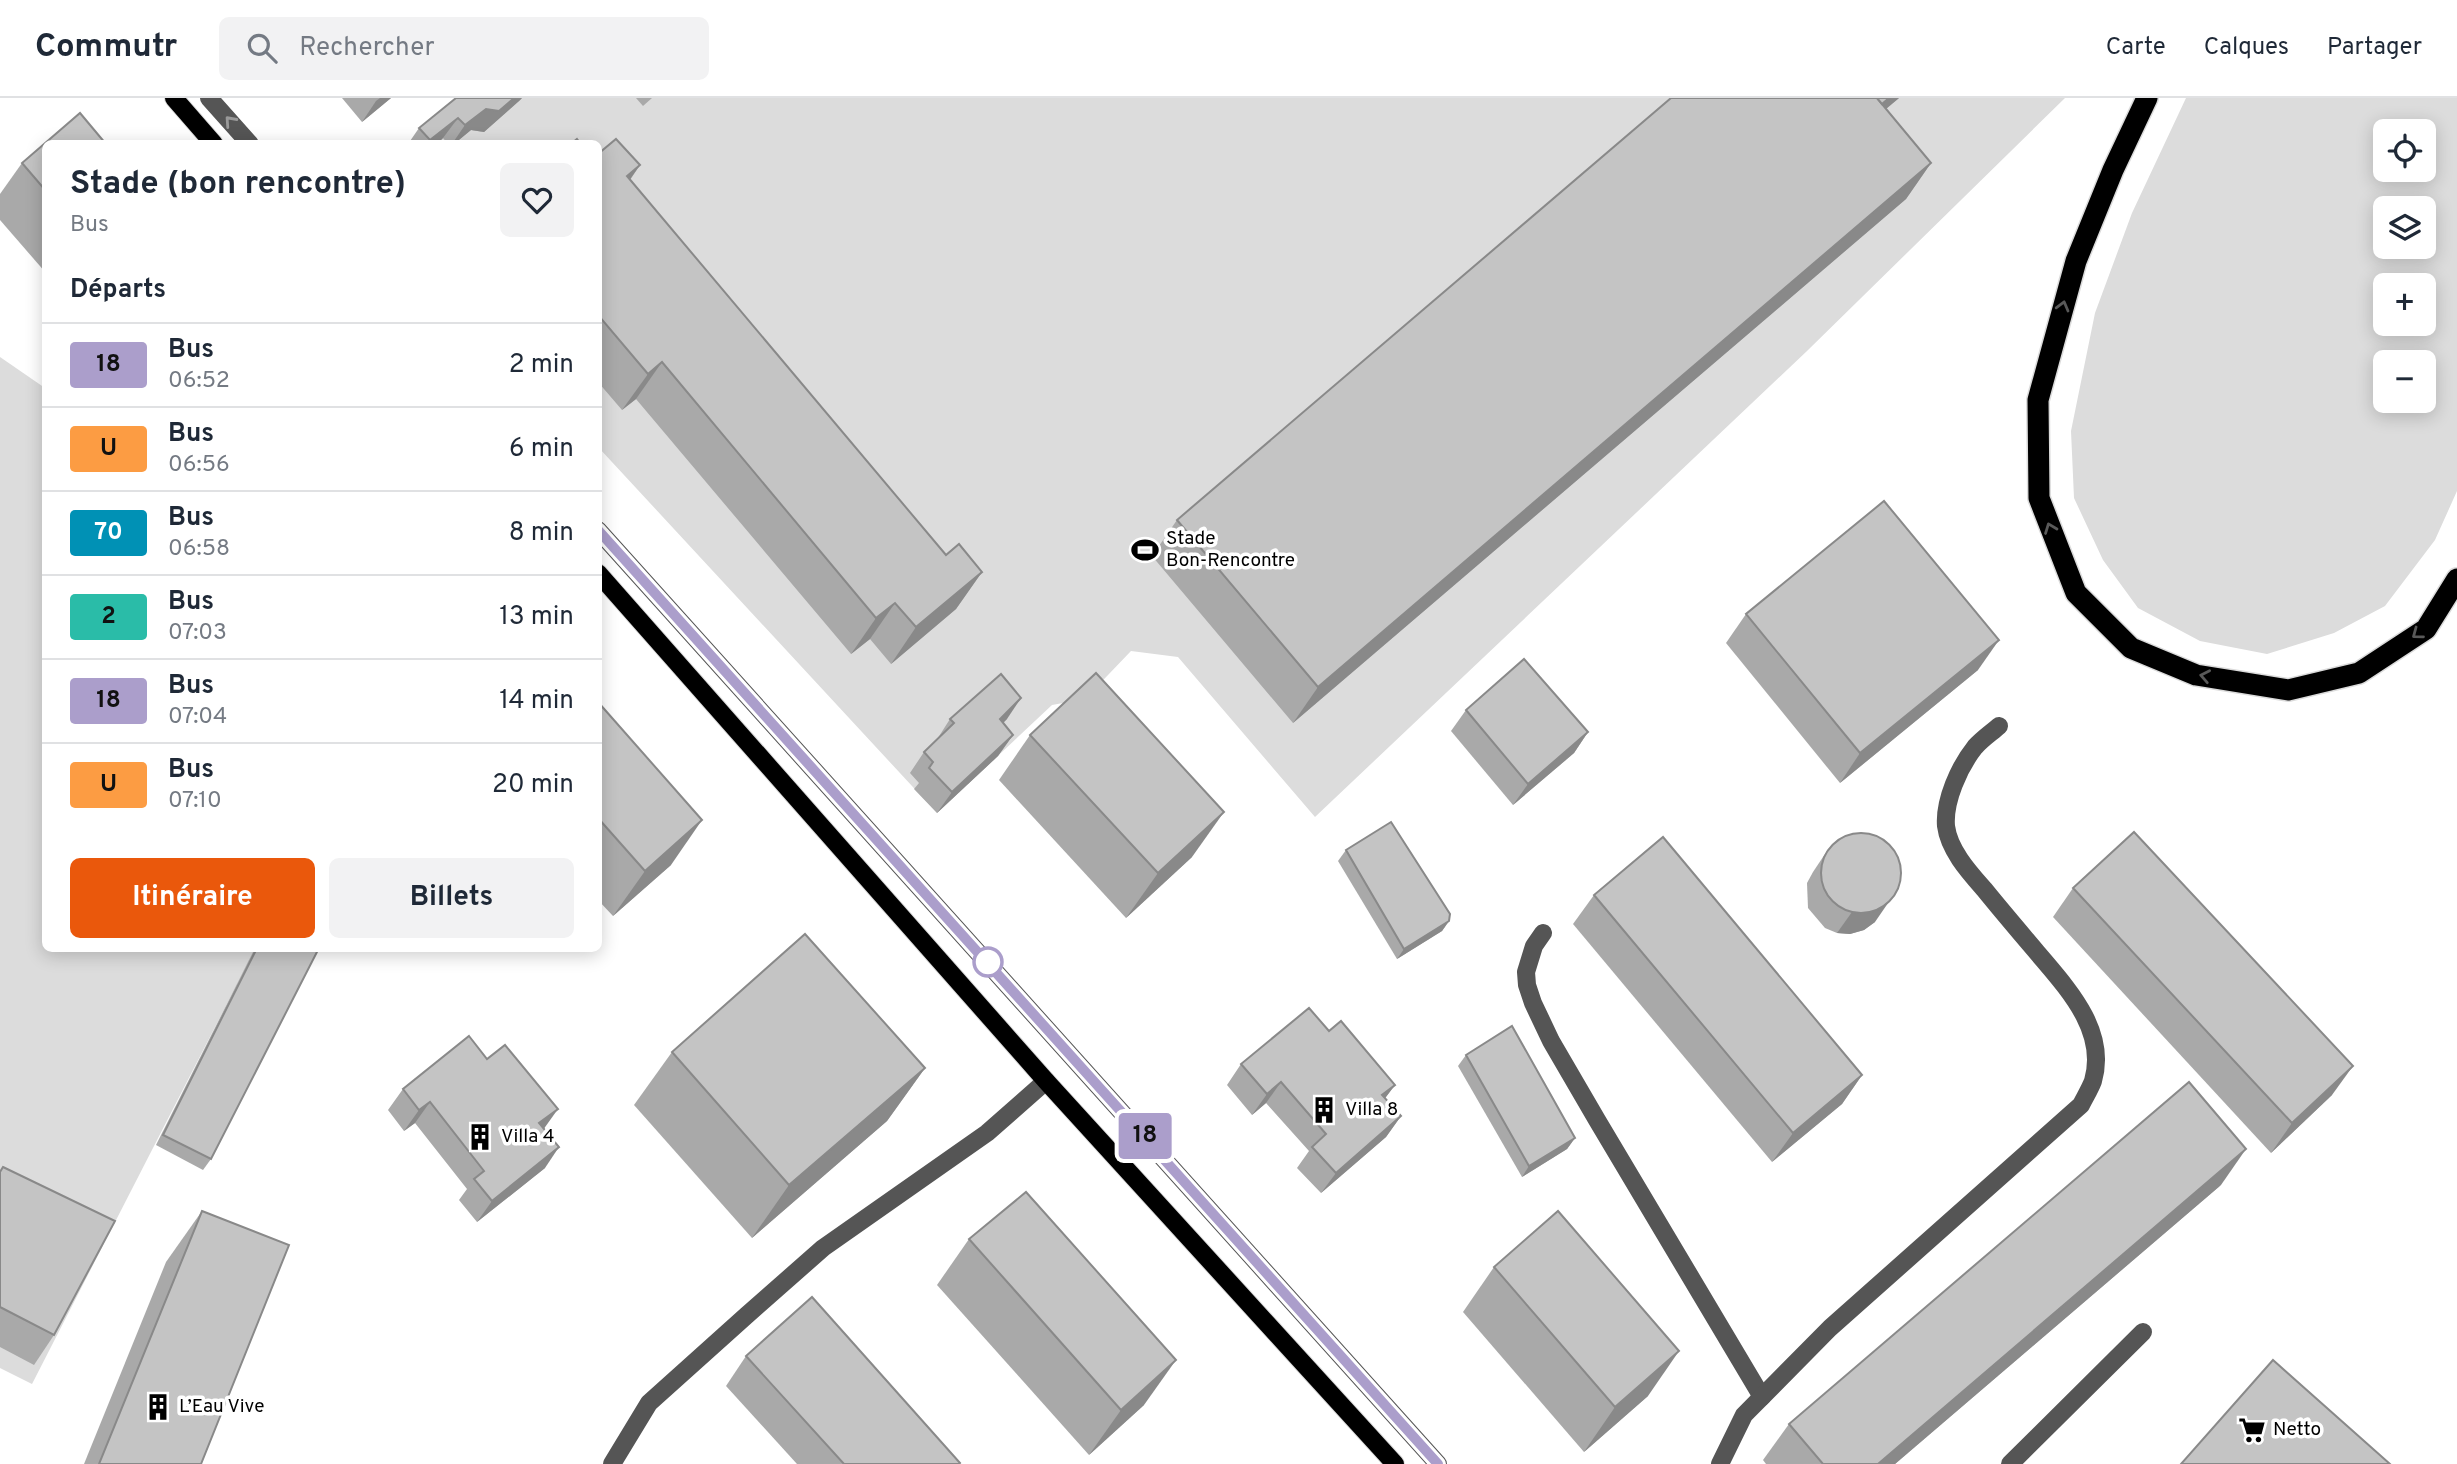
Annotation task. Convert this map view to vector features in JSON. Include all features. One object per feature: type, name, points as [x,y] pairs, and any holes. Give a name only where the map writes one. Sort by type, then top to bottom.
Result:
[{"type":"highway","points":[[2147,98],[2113,170],[2076,261],[2038,400],[2039,498],[2076,593],[2131,648],[2196,675],[2288,690],[2359,673],[2426,629],[2457,579]]},
{"type":"main road","points":[[173,98],[210,140]]},
{"type":"main road","points":[[602,578],[1046,1081],[1395,1464]]},
{"type":"lane","points":[[209,98],[246,140]]},
{"type":"lane","points":[[602,534],[1438,1464]]},
{"type":"lane","points":[[1720,1464],[1744,1415],[1830,1328],[2081,1105],[2093,1081],[2093,1038],[2086,1019],[2070,992],[1972,876],[1952,847],[1946,827],[1947,810],[1962,766],[1976,746],[1999,726]]},
{"type":"lane","points":[[1543,933],[1534,946],[1526,972],[1533,1003],[1551,1041],[1762,1397]]},
{"type":"lane","points":[[612,1464],[649,1402],[747,1315],[823,1248],[987,1133],[1046,1081]]},
{"type":"lane","points":[[2010,1464],[2143,1332]]},
{"type":"shaded area","name":"Stade Bon-Rencontre","points":[[468,98],[2065,98],[1807,351],[1315,817],[1178,657],[1131,651],[1085,699],[1052,705],[937,813],[602,451],[602,140],[416,140]]},
{"type":"shaded area","points":[[2186,98],[2457,98],[2457,491],[2435,540],[2385,606],[2334,633],[2267,654],[2200,641],[2138,608],[2103,560],[2074,498],[2071,431],[2095,313],[2132,213]]},
{"type":"shaded area","points":[[0,357],[42,386],[42,952],[253,952],[32,1384],[0,1368]]},
{"type":"building","points":[[456,98],[514,98],[499,111],[486,109],[465,125],[458,118],[430,140],[419,128]]},
{"type":"building","points":[[1671,98],[1877,98],[1931,163],[1318,687],[1177,520]]},
{"type":"building","points":[[1877,98],[1889,98],[1882,104]]},
{"type":"building","points":[[80,113],[103,140],[49,140]]},
{"type":"building","points":[[616,139],[640,165],[627,176],[946,555],[959,544],[982,572],[916,627],[895,603],[876,618],[662,362],[648,374],[602,320],[602,151]]},
{"type":"building","points":[[42,146],[42,186],[22,163]]},
{"type":"building","points":[[1884,501],[1999,640],[1860,753],[1746,614]]},
{"type":"building","points":[[1524,659],[1588,732],[1528,784],[1466,710]]},
{"type":"building","points":[[1096,673],[1224,812],[1158,873],[1030,735]]},
{"type":"building","points":[[1001,674],[1021,698],[1000,719],[1013,735],[952,792],[929,768],[933,762],[924,752],[954,723],[950,719]]},
{"type":"building","points":[[602,707],[702,820],[645,871],[602,823]]},
{"type":"building","points":[[1391,822],[1450,914],[1449,921],[1404,949],[1346,850]]},
{"type":"building","points":[[2134,832],[2353,1066],[2292,1123],[2073,888]]},
{"type":"building","points":[[1861,833],[1876,836],[1889,845],[1898,858],[1901,873],[1898,888],[1889,901],[1876,910],[1861,913],[1846,910],[1833,901],[1824,888],[1821,873],[1824,858],[1833,845],[1846,836]]},
{"type":"building","points":[[1663,837],[1862,1075],[1793,1133],[1594,895]]},
{"type":"building","points":[[805,934],[925,1068],[789,1185],[672,1052]]},
{"type":"building","points":[[255,952],[317,952],[211,1159],[163,1135]]},
{"type":"building","name":"Villa 8","points":[[1309,1008],[1329,1031],[1341,1021],[1395,1085],[1382,1095],[1401,1116],[1336,1173],[1312,1147],[1326,1134],[1281,1082],[1267,1094],[1241,1064]]},
{"type":"building","points":[[1512,1026],[1575,1138],[1529,1166],[1466,1055]]},
{"type":"building","name":"Villa 4","points":[[469,1036],[487,1059],[505,1045],[558,1109],[539,1123],[559,1147],[492,1201],[474,1179],[484,1171],[430,1102],[419,1110],[403,1089]]},
{"type":"building","points":[[2189,1082],[2246,1149],[1878,1464],[1823,1464],[1789,1424]]},
{"type":"building","points":[[3,1167],[115,1221],[54,1335],[0,1307],[0,1172]]},
{"type":"building","points":[[1026,1192],[1176,1360],[1121,1410],[969,1239]]},
{"type":"building","name":"L’Eau Vive","points":[[202,1211],[289,1245],[201,1464],[99,1464]]},
{"type":"building","points":[[1558,1211],[1679,1351],[1615,1407],[1494,1267]]},
{"type":"building","points":[[812,1297],[959,1464],[844,1464],[746,1356]]},
{"type":"building","points":[[2273,1360],[2390,1464],[2181,1464]]},
{"type":"bus line","name":"18","points":[[602,534],[1438,1464]]},
{"type":"place","name":"Stade Bon-Rencontre","points":[[1145,550]]},
{"type":"place","name":"Villa 8","points":[[1324,1110]]},
{"type":"place","name":"Villa 4","points":[[480,1137]]},
{"type":"place","name":"L’Eau Vive","points":[[158,1407]]},
{"type":"place","name":"Netto","points":[[2252,1430]]}]
